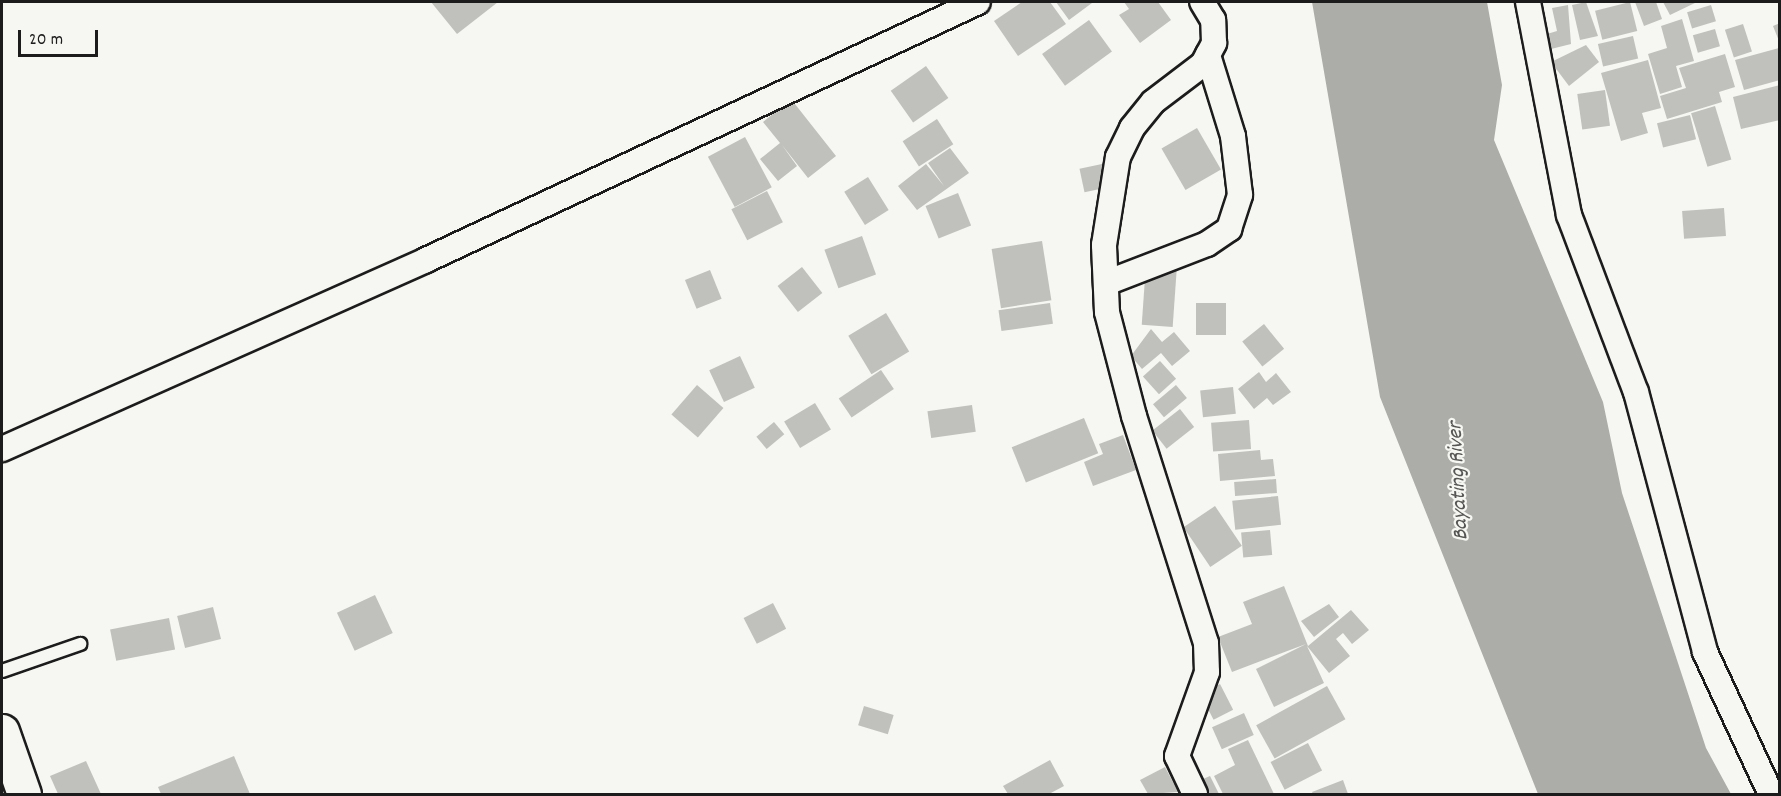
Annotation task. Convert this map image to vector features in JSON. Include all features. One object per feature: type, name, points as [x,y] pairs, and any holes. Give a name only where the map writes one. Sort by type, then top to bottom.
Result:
[{"type":"main road","points":[[2,731],[24,795]]},
{"type":"street","points":[[2,449],[426,260],[978,2]]},
{"type":"street","points":[[1195,795],[1177,756],[1207,672],[1206,644],[1134,416],[1107,312],[1104,245],[1118,157],[1153,102],[1208,55],[1214,43],[1213,20],[1202,2]]},
{"type":"street","points":[[1528,2],[1569,215],[1636,392],[1705,652],[1771,795]]},
{"type":"street","points":[[1106,283],[1207,244],[1229,229],[1240,195],[1233,136],[1208,55]]},
{"type":"lane","points":[[2,671],[80,644]]},
{"type":"water","name":"Bayating River","points":[[1312,2],[1487,2],[1502,85],[1494,140],[1603,402],[1622,493],[1706,748],[1731,794],[1538,794],[1380,397]]},
{"type":"building","points":[[431,2],[498,2],[457,34]]},
{"type":"building","points":[[1022,2],[1050,2],[1066,24],[1018,56],[994,21]]},
{"type":"building","points":[[1056,2],[1091,2],[1092,3],[1069,20]]},
{"type":"building","points":[[1124,2],[1158,2],[1171,20],[1140,43],[1119,15],[1129,9]]},
{"type":"building","points":[[1586,2],[1598,36],[1580,40],[1572,5]]},
{"type":"building","points":[[1630,2],[1637,31],[1602,40],[1595,11]]},
{"type":"building","points":[[1635,2],[1656,2],[1662,19],[1644,26]]},
{"type":"building","points":[[1663,2],[1697,2],[1670,15]]},
{"type":"building","points":[[1568,5],[1571,44],[1551,49],[1547,34],[1557,31],[1552,8]]},
{"type":"building","points":[[1711,5],[1716,21],[1692,29],[1687,12]]},
{"type":"building","points":[[1682,19],[1694,61],[1676,66],[1682,87],[1660,94],[1648,54],[1667,48],[1661,26]]},
{"type":"building","points":[[1089,20],[1112,52],[1065,86],[1042,54]]},
{"type":"building","points":[[1780,23],[1780,41],[1779,41],[1773,26]]},
{"type":"building","points":[[1743,24],[1752,52],[1734,57],[1725,30]]},
{"type":"building","points":[[1715,29],[1720,46],[1698,53],[1693,35]]},
{"type":"building","points":[[1633,36],[1638,58],[1603,67],[1598,44]]},
{"type":"building","points":[[1586,45],[1599,62],[1569,86],[1551,62]]},
{"type":"building","points":[[1779,48],[1780,80],[1744,90],[1735,60]]},
{"type":"building","points":[[1725,54],[1735,87],[1719,92],[1722,102],[1667,119],[1660,96],[1686,88],[1679,68]]},
{"type":"building","points":[[1648,60],[1661,108],[1642,113],[1648,133],[1621,141],[1601,73]]},
{"type":"building","points":[[926,66],[948,98],[913,123],[891,91]]},
{"type":"building","points":[[1780,85],[1780,120],[1741,129],[1733,97]]},
{"type":"building","points":[[1605,90],[1610,126],[1582,130],[1577,94]]},
{"type":"building","points":[[791,99],[836,156],[808,178],[782,145],[797,166],[778,181],[760,159],[780,143],[763,122]]},
{"type":"building","points":[[1715,106],[1731,160],[1707,167],[1691,113]]},
{"type":"building","points":[[1690,115],[1696,139],[1663,147],[1657,123]]},
{"type":"building","points":[[937,119],[953,144],[919,166],[903,141]]},
{"type":"building","points":[[1197,128],[1221,170],[1185,190],[1161,148]]},
{"type":"building","points":[[745,137],[772,187],[735,207],[708,157]]},
{"type":"building","points":[[950,148],[969,173],[917,210],[898,186],[926,164],[944,186],[928,163]]},
{"type":"building","points":[[1102,164],[1107,187],[1084,192],[1080,169]]},
{"type":"building","points":[[868,177],[889,210],[865,225],[844,192]]},
{"type":"building","points":[[767,191],[783,222],[747,240],[731,209]]},
{"type":"building","points":[[958,193],[971,225],[939,239],[926,206]]},
{"type":"building","points":[[1724,208],[1726,236],[1684,239],[1682,211]]},
{"type":"building","points":[[862,236],[876,275],[838,288],[824,250]]},
{"type":"building","points":[[1042,241],[1051,300],[1001,308],[992,249]]},
{"type":"building","points":[[1146,264],[1177,266],[1173,327],[1142,325]]},
{"type":"building","points":[[802,267],[822,293],[798,312],[778,286]]},
{"type":"building","points":[[710,270],[722,299],[697,309],[685,280]]},
{"type":"building","points":[[1050,303],[1053,324],[1001,331],[999,310]]},
{"type":"building","points":[[1196,303],[1226,303],[1226,335],[1196,335]]},
{"type":"building","points":[[886,313],[909,352],[871,374],[848,336]]},
{"type":"building","points":[[1264,324],[1284,349],[1262,366],[1242,342]]},
{"type":"building","points":[[1151,329],[1162,342],[1174,332],[1190,351],[1172,366],[1161,353],[1142,369],[1131,356]]},
{"type":"building","points":[[740,356],[755,388],[724,402],[709,370]]},
{"type":"building","points":[[1160,361],[1176,379],[1159,394],[1143,376]]},
{"type":"building","points":[[881,370],[894,389],[852,418],[839,399]]},
{"type":"building","points":[[1259,372],[1266,382],[1276,373],[1291,392],[1273,405],[1267,398],[1254,409],[1238,389]]},
{"type":"building","points":[[697,385],[723,408],[698,437],[671,414]]},
{"type":"building","points":[[1176,385],[1187,398],[1164,417],[1153,404]]},
{"type":"building","points":[[1233,387],[1236,414],[1203,417],[1200,390]]},
{"type":"building","points":[[815,403],[831,430],[800,448],[784,422]]},
{"type":"building","points":[[972,405],[976,432],[931,438],[927,411]]},
{"type":"building","points":[[1180,409],[1194,427],[1167,449],[1152,431]]},
{"type":"building","points":[[1084,418],[1098,453],[1026,482],[1012,447]]},
{"type":"building","points":[[1249,420],[1251,449],[1213,452],[1211,423]]},
{"type":"building","points":[[774,422],[784,434],[767,449],[756,437]]},
{"type":"building","points":[[1123,435],[1136,470],[1093,486],[1084,462],[1103,454],[1099,444]]},
{"type":"building","points":[[1260,450],[1261,460],[1273,459],[1275,476],[1220,481],[1218,454]]},
{"type":"building","points":[[1276,479],[1277,493],[1235,496],[1234,482]]},
{"type":"building","points":[[1278,496],[1281,525],[1235,530],[1232,501]]},
{"type":"building","points":[[1215,506],[1242,546],[1210,567],[1183,527]]},
{"type":"building","points":[[1270,530],[1272,555],[1243,557],[1241,533]]},
{"type":"building","points":[[1284,586],[1308,646],[1351,610],[1369,630],[1352,644],[1343,633],[1336,639],[1350,656],[1329,673],[1307,646],[1324,683],[1274,707],[1256,669],[1306,644],[1232,672],[1218,637],[1252,624],[1243,602]]},
{"type":"building","points":[[375,595],[393,633],[355,651],[337,613]]},
{"type":"building","points":[[773,603],[786,629],[757,644],[744,618]]},
{"type":"building","points":[[1329,604],[1339,617],[1314,637],[1301,621]]},
{"type":"building","points":[[213,607],[221,639],[185,648],[177,616]]},
{"type":"building","points":[[169,618],[175,649],[116,661],[110,629]]},
{"type":"building","points":[[1220,684],[1233,710],[1214,720],[1200,694]]},
{"type":"building","points":[[1327,686],[1345,719],[1275,759],[1256,725]]},
{"type":"building","points":[[864,706],[894,715],[888,734],[858,725]]},
{"type":"building","points":[[1244,713],[1254,735],[1222,749],[1212,727]]},
{"type":"building","points":[[1248,740],[1274,794],[1223,794],[1214,776],[1235,765],[1228,749]]},
{"type":"building","points":[[1308,743],[1322,771],[1285,790],[1271,762]]},
{"type":"building","points":[[234,756],[250,794],[161,794],[158,787]]},
{"type":"building","points":[[1050,760],[1064,786],[1049,794],[1008,794],[1003,786]]},
{"type":"building","points":[[86,761],[101,794],[58,794],[50,776]]},
{"type":"building","points":[[1165,767],[1178,792],[1148,794],[1140,780]]},
{"type":"building","points":[[1210,776],[1219,794],[1202,794],[1196,782]]},
{"type":"building","points":[[1343,780],[1348,794],[1313,794],[1312,792]]}]
